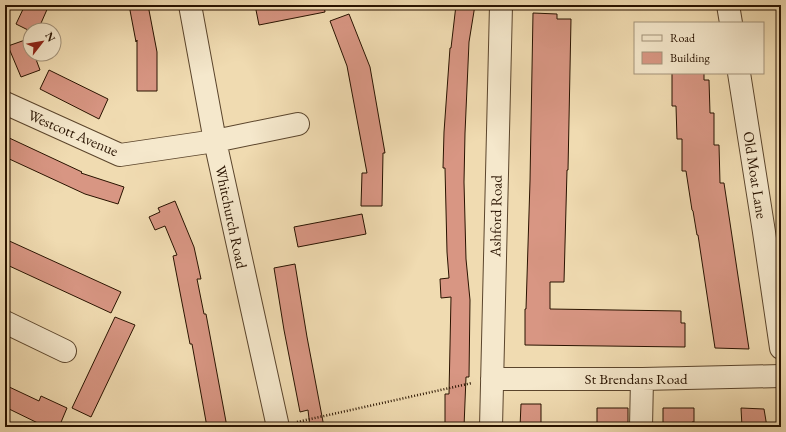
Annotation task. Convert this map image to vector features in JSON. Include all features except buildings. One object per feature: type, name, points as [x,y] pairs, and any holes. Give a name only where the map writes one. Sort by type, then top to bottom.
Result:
[{"type":"street","name":"Whitchurch Road","points":[[190,5],[215,141],[277,426]]},
{"type":"street","name":"Ashford Road","points":[[491,427],[501,5]]},
{"type":"street","points":[[728,5],[731,22]]},
{"type":"street","name":"Old Moat Lane","points":[[739,74],[773,231],[781,348]]},
{"type":"street","name":"Westcott Avenue","points":[[5,103],[120,155],[215,141],[298,124]]},
{"type":"street","points":[[5,322],[66,350]]},
{"type":"street","name":"St Brendans Road","points":[[492,379],[642,379],[781,376]]},
{"type":"street","points":[[641,427],[642,379]]},
{"type":"path","points":[[277,426],[492,379]]}]
